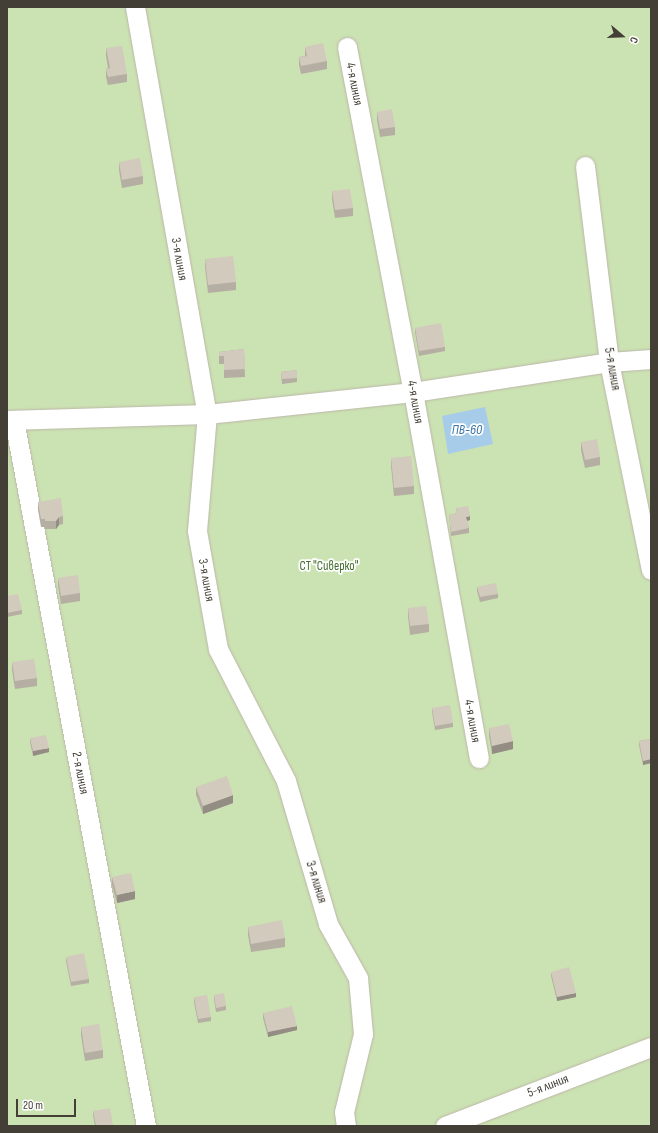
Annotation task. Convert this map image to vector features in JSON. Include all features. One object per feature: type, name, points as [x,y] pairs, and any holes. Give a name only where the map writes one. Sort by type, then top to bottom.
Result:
[{"type":"street","name":"3-я линия","points":[[135,7],[207,414],[197,531],[218,649],[286,781],[328,924],[358,978],[364,1034],[344,1112],[346,1126]]},
{"type":"street","name":"4-я линия","points":[[347,47],[413,392],[479,758]]},
{"type":"street","name":"5-я линия","points":[[585,166],[609,362],[651,570]]},
{"type":"street","points":[[11,420],[207,414],[413,392],[609,362],[651,359]]},
{"type":"street","name":"2-я линия","points":[[11,420],[146,1126]]},
{"type":"street","name":"5-я линия","points":[[445,1126],[651,1047]]},
{"type":"green space","name":"СТ \"Сиверко\"","points":[[7,7],[651,7],[651,1126],[7,1126]]},
{"type":"water","name":"ПВ-60","points":[[485,407],[493,444],[448,454],[442,416]]},
{"type":"building","points":[[323,43],[327,61],[301,66],[299,57],[307,56],[305,47]]},
{"type":"building","points":[[122,46],[127,74],[108,77],[106,69],[110,68],[106,48]]},
{"type":"building","points":[[392,109],[395,127],[380,129],[377,112]]},
{"type":"building","points":[[140,158],[143,176],[122,180],[119,162]]},
{"type":"building","points":[[350,189],[353,208],[335,210],[332,191]]},
{"type":"building","points":[[233,256],[236,282],[208,285],[205,259]]},
{"type":"building","points":[[441,323],[445,347],[419,351],[415,328]]},
{"type":"building","points":[[244,349],[245,369],[224,370],[224,356],[219,356],[219,352]]},
{"type":"building","points":[[297,370],[297,378],[282,379],[281,372]]},
{"type":"building","points":[[597,439],[600,457],[585,460],[581,442]]},
{"type":"building","points":[[411,456],[414,486],[394,488],[391,458]]},
{"type":"building","points":[[61,498],[63,516],[59,517],[56,521],[45,521],[45,519],[41,519],[38,502]]},
{"type":"building","points":[[468,506],[470,516],[466,517],[469,528],[451,532],[449,515],[457,513],[456,508]]},
{"type":"building","points":[[78,575],[80,593],[61,596],[58,578]]},
{"type":"building","points":[[496,583],[498,594],[480,597],[477,587]]},
{"type":"building","points":[[18,594],[22,610],[7,613],[7,596]]},
{"type":"building","points":[[426,606],[429,624],[410,626],[408,608]]},
{"type":"building","points":[[34,659],[37,678],[15,681],[12,662]]},
{"type":"building","points":[[450,705],[453,723],[435,726],[432,708]]},
{"type":"building","points":[[509,724],[513,741],[492,746],[489,728]]},
{"type":"building","points":[[46,735],[49,748],[33,751],[30,738]]},
{"type":"building","points":[[651,739],[651,759],[643,761],[639,741]]},
{"type":"building","points":[[227,776],[233,795],[203,806],[196,787]]},
{"type":"building","points":[[131,873],[135,891],[117,895],[112,877]]},
{"type":"building","points":[[282,920],[285,938],[251,944],[248,927]]},
{"type":"building","points":[[84,953],[89,979],[71,982],[66,957]]},
{"type":"building","points":[[569,967],[576,993],[557,997],[551,972]]},
{"type":"building","points":[[224,993],[226,1006],[216,1008],[214,995]]},
{"type":"building","points":[[207,995],[211,1017],[198,1019],[194,997]]},
{"type":"building","points":[[292,1006],[297,1026],[268,1032],[263,1013]]},
{"type":"building","points":[[99,1024],[103,1050],[85,1053],[81,1027]]},
{"type":"building","points":[[110,1108],[113,1126],[96,1126],[93,1111]]}]
